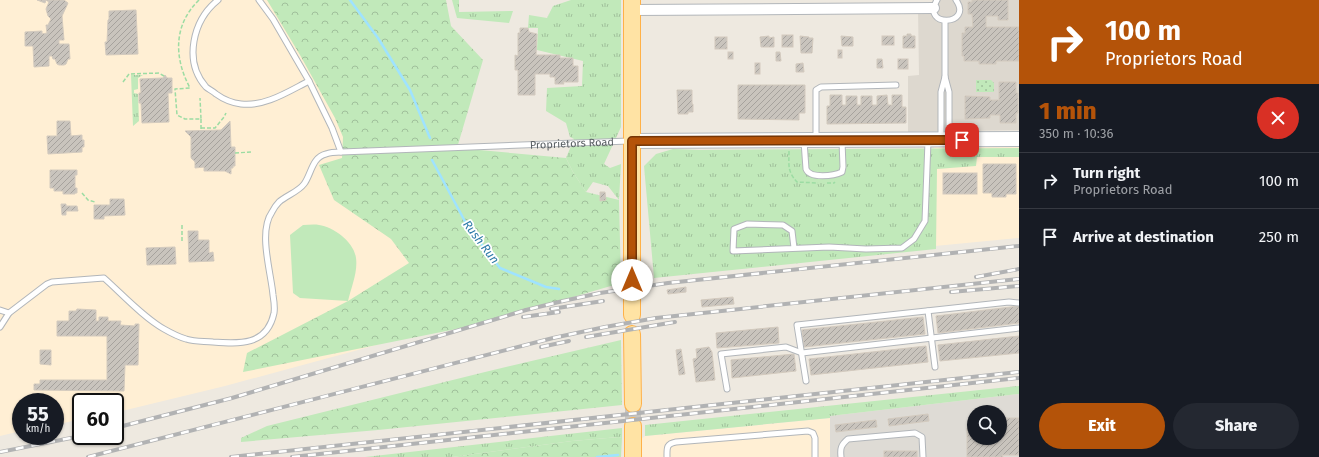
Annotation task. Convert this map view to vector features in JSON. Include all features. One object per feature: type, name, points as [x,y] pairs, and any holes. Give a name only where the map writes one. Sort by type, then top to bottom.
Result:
[{"type":"main road","points":[[632,5],[632,280]]},
{"type":"main road","points":[[632,296],[632,315]]},
{"type":"main road","points":[[632,334],[633,404]]},
{"type":"main road","points":[[633,426],[633,457]]},
{"type":"street","points":[[632,5],[936,4]]},
{"type":"street","name":"Proprietors Road","points":[[632,141],[1019,139]]},
{"type":"lane","points":[[218,0],[203,16],[195,33],[192,54],[196,71],[206,87],[223,99],[241,104],[258,103],[279,96],[309,81]]},
{"type":"lane","points":[[259,0],[273,19],[309,81],[332,128],[341,152]]},
{"type":"lane","points":[[936,4],[937,16],[940,19],[945,21],[952,20],[958,14],[959,6],[956,0]]},
{"type":"lane","points":[[939,140],[941,92],[945,77],[945,21]]},
{"type":"lane","points":[[794,248],[792,231],[783,225],[748,224],[734,229],[733,251],[830,247],[866,249],[902,248],[914,239],[925,221],[949,92],[945,77]]},
{"type":"lane","points":[[842,140],[842,172],[836,175],[812,175],[807,172],[806,169],[816,90],[821,87],[896,85]]},
{"type":"lane","name":"Proprietors Road","points":[[0,327],[9,313],[47,284],[52,282],[104,278],[145,315],[163,328],[185,339],[236,344],[249,342],[266,330],[272,320],[274,312],[272,283],[266,249],[268,220],[271,213],[280,202],[302,187],[307,181],[317,159],[324,154],[341,152],[632,141]]},
{"type":"lane","points":[[806,381],[798,325],[1009,302],[1019,303]]},
{"type":"lane","points":[[0,310],[9,313]]},
{"type":"lane","points":[[928,311],[935,367]]},
{"type":"lane","points":[[726,389],[721,354],[786,347],[802,353],[1019,328]]},
{"type":"lane","points":[[667,457],[668,446],[670,443],[808,431],[813,433],[815,438],[815,457]]},
{"type":"lane","points":[[841,457],[840,448],[848,439],[915,433],[922,437],[923,457]]},
{"type":"path","points":[[199,0],[192,7],[182,25],[178,45],[179,60],[190,88],[175,89],[177,115],[185,119],[201,119]]},
{"type":"path","points":[[123,82],[129,74],[159,73],[164,76]]},
{"type":"path","points":[[200,98],[202,129],[215,128],[226,113]]},
{"type":"path","points":[[235,153],[251,152]]},
{"type":"path","points":[[82,193],[88,200],[95,202]]},
{"type":"path","points":[[182,226],[182,242]]},
{"type":"shaded area","points":[[0,0],[434,0],[439,328],[225,386],[124,411],[124,393],[72,393],[72,421],[64,423],[64,393],[12,393],[12,433],[0,436]]},
{"type":"shaded area","points":[[937,0],[1019,0],[1019,130],[908,132],[908,76],[919,75],[918,8],[934,8]]},
{"type":"shaded area","points":[[1019,139],[1019,238],[935,246],[934,140]]},
{"type":"shaded area","points":[[1019,394],[1019,457],[830,457],[830,416]]},
{"type":"shaded area","points":[[830,418],[830,457],[636,457],[641,439],[645,436]]},
{"type":"green space","points":[[267,0],[446,0],[451,26],[483,60],[457,148],[566,158],[586,192],[619,200],[621,283],[481,324],[243,372],[247,353],[348,301],[409,263],[391,239],[334,200],[319,165],[342,158],[343,137],[335,118]]},
{"type":"green space","points":[[452,0],[459,0],[459,12],[513,11],[509,23],[457,18]]},
{"type":"green space","points":[[571,0],[621,0],[621,127],[604,164],[610,168],[621,164],[619,200],[608,186],[593,182],[586,192],[566,158],[574,139],[570,137],[566,123],[546,111],[547,88],[582,86],[583,61],[537,50],[538,28],[528,28],[529,15],[547,18],[553,6]]},
{"type":"green space","points":[[131,75],[143,75],[138,78],[138,89],[134,90],[134,93],[138,94],[139,121],[133,126]]},
{"type":"green space","points":[[976,80],[991,80],[994,83],[994,92],[976,92]]},
{"type":"green space","points":[[1019,148],[1019,157],[977,157],[976,166],[937,169],[936,249],[654,278],[644,166],[656,154],[673,149]]},
{"type":"green space","points":[[303,225],[325,226],[337,232],[351,246],[356,258],[356,269],[348,301],[300,298],[293,293],[290,235]]},
{"type":"green space","points":[[621,340],[622,405],[378,430],[241,442],[241,438],[267,426]]},
{"type":"green space","points":[[1019,386],[1019,394],[830,416],[830,418],[645,436],[645,425]]},
{"type":"green space","points":[[622,428],[622,438],[572,441],[452,457],[365,457]]},
{"type":"green space","points":[[622,438],[621,457],[452,457],[572,441]]},
{"type":"building","points":[[37,0],[46,0],[45,3]]},
{"type":"building","points":[[46,0],[64,0],[68,3],[62,16],[64,40],[59,40],[59,44],[69,44],[70,59],[68,59],[66,64],[59,65],[52,56],[49,56],[49,66],[34,67],[33,46],[25,46],[25,32],[42,31],[42,34],[47,33],[46,25],[48,25],[51,19],[48,16],[46,9],[49,2]]},
{"type":"building","points":[[972,0],[1008,0],[1008,20],[998,20],[998,16],[986,16],[986,27],[1019,27],[1019,61],[996,61],[996,64],[979,64],[979,61],[964,61],[964,56],[962,56],[962,33],[965,33],[965,27],[973,27],[972,14],[968,14],[968,2],[972,2]]},
{"type":"building","points":[[136,10],[138,54],[106,55],[105,42],[107,42],[109,11]]},
{"type":"building","points":[[520,28],[528,28],[529,32],[537,34],[536,55],[560,55],[560,58],[573,58],[573,66],[578,66],[578,82],[563,82],[564,84],[555,84],[555,77],[550,77],[550,74],[535,74],[535,95],[518,95],[518,70],[515,70],[515,55],[518,56],[518,33],[520,33]]},
{"type":"building","points":[[907,34],[915,36],[915,48],[903,48],[903,36],[907,36]]},
{"type":"building","points":[[782,35],[793,35],[793,47],[782,47]]},
{"type":"building","points":[[769,36],[769,38],[774,37],[774,47],[761,47],[760,37]]},
{"type":"building","points":[[800,36],[813,38],[812,53],[801,53]]},
{"type":"building","points":[[841,36],[853,37],[853,46],[842,46]]},
{"type":"building","points":[[882,36],[894,36],[894,45],[882,45]]},
{"type":"building","points":[[715,37],[727,37],[727,49],[715,49]]},
{"type":"building","points":[[838,50],[842,50],[842,58],[838,58]]},
{"type":"building","points":[[728,52],[733,52],[733,59],[728,59]]},
{"type":"building","points":[[776,52],[780,52],[781,61],[776,61]]},
{"type":"building","points":[[877,59],[882,59],[883,68],[877,68]]},
{"type":"building","points":[[898,59],[908,59],[908,69],[898,69]]},
{"type":"building","points":[[755,63],[760,63],[760,74],[755,74]]},
{"type":"building","points":[[803,63],[804,72],[796,72],[796,64]]},
{"type":"building","points":[[165,75],[167,78],[172,78],[172,93],[168,93],[169,122],[142,123],[141,103],[139,103],[139,93],[141,93],[140,79],[163,78]]},
{"type":"building","points":[[999,82],[1016,82],[1016,93],[1018,93],[1018,113],[1016,113],[1016,123],[1000,123],[1000,115],[990,115],[990,118],[965,119],[965,96],[990,97],[990,100],[999,100]]},
{"type":"building","points":[[738,85],[805,85],[805,113],[799,113],[799,120],[738,119]]},
{"type":"building","points":[[677,90],[692,90],[693,112],[688,112],[688,114],[678,114]]},
{"type":"building","points":[[830,95],[842,95],[842,105],[846,105],[846,96],[857,96],[857,105],[861,105],[861,96],[872,96],[872,105],[877,105],[877,96],[887,95],[888,105],[892,105],[892,95],[902,95],[902,107],[906,107],[906,123],[827,124],[827,106],[830,106]]},
{"type":"building","points":[[57,121],[70,121],[71,136],[82,135],[84,147],[82,147],[82,152],[48,154],[47,136],[57,136]]},
{"type":"building","points":[[230,121],[231,147],[235,147],[235,166],[231,168],[231,174],[225,171],[204,171],[204,167],[195,168],[195,162],[191,158],[191,137],[185,131],[221,130]]},
{"type":"building","points":[[983,164],[1016,164],[1016,194],[1006,194],[1006,197],[992,197],[992,193],[983,193]]},
{"type":"building","points":[[50,170],[77,170],[77,175],[75,175],[75,188],[77,188],[77,193],[63,194],[63,191],[54,191],[54,188],[50,188]]},
{"type":"building","points":[[943,173],[977,173],[977,194],[943,194]]},
{"type":"building","points":[[600,192],[605,192],[606,200],[600,201]]},
{"type":"building","points":[[110,199],[124,199],[125,215],[104,216],[104,219],[94,219],[94,205],[110,205]]},
{"type":"building","points":[[61,204],[66,204],[66,206],[77,206],[78,211],[66,211],[66,215],[62,215]]},
{"type":"building","points":[[188,231],[198,231],[198,240],[209,240],[209,253],[213,252],[214,261],[189,262]]},
{"type":"building","points":[[175,247],[176,264],[147,265],[146,248]]},
{"type":"building","points":[[686,287],[686,292],[668,294],[667,290]]},
{"type":"building","points":[[733,297],[734,304],[702,307],[701,300]]},
{"type":"building","points":[[1019,306],[1019,323],[938,333],[936,316]]},
{"type":"building","points":[[77,309],[96,310],[96,321],[99,321],[99,317],[108,317],[108,321],[121,321],[120,325],[135,326],[135,324],[139,324],[138,365],[125,365],[124,391],[34,390],[34,384],[40,384],[40,380],[107,380],[107,336],[57,336],[57,321],[69,321],[69,311],[76,311]]},
{"type":"building","points":[[923,317],[925,334],[804,347],[802,330]]},
{"type":"building","points":[[778,327],[779,343],[717,348],[716,333]]},
{"type":"building","points":[[1019,336],[1019,353],[940,361],[938,345]]},
{"type":"building","points":[[926,346],[928,362],[811,375],[809,359]]},
{"type":"building","points":[[709,347],[712,352],[715,380],[696,382],[693,359],[697,358],[696,349]]},
{"type":"building","points":[[681,349],[685,374],[679,375],[676,350]]},
{"type":"building","points":[[40,350],[51,350],[51,365],[40,364]]},
{"type":"building","points":[[794,354],[796,371],[732,378],[731,360]]},
{"type":"building","points":[[928,414],[929,421],[889,426],[888,419]]},
{"type":"building","points":[[1007,418],[1019,418],[1019,455],[1002,455],[1003,457],[967,457],[967,445],[1007,445]]},
{"type":"building","points":[[876,420],[877,427],[836,432],[835,425]]},
{"type":"building","points":[[884,451],[917,451],[917,457],[884,457]]},
{"type":"waterway","name":"Rush Run","points":[[350,0],[378,38],[410,90],[430,138]]},
{"type":"waterway","name":"Rush Run","points":[[432,160],[468,227],[500,268],[546,287],[559,289]]},
{"type":"waterway","name":"Rush Run","points":[[597,457],[618,455]]},
{"type":"tunnel","points":[[633,404],[633,426]]},
{"type":"railway","points":[[124,426],[232,398],[526,310],[600,293],[668,283],[1019,246]]},
{"type":"railway","points":[[976,277],[1019,269]]},
{"type":"railway","points":[[88,457],[553,338],[605,327],[656,318],[1019,279]]},
{"type":"railway","points":[[951,292],[1019,286]]},
{"type":"railway","points":[[551,309],[603,301]]},
{"type":"railway","points":[[523,317],[559,312]]},
{"type":"railway","points":[[586,337],[675,322]]},
{"type":"railway","points":[[541,347],[569,341]]},
{"type":"railway","points":[[231,457],[1019,372]]},
{"type":"railway","points":[[292,457],[1019,378]]},
{"type":"railway","points":[[0,452],[72,438]]},
{"type":"route","points":[[632,280],[632,141],[962,140]]}]
